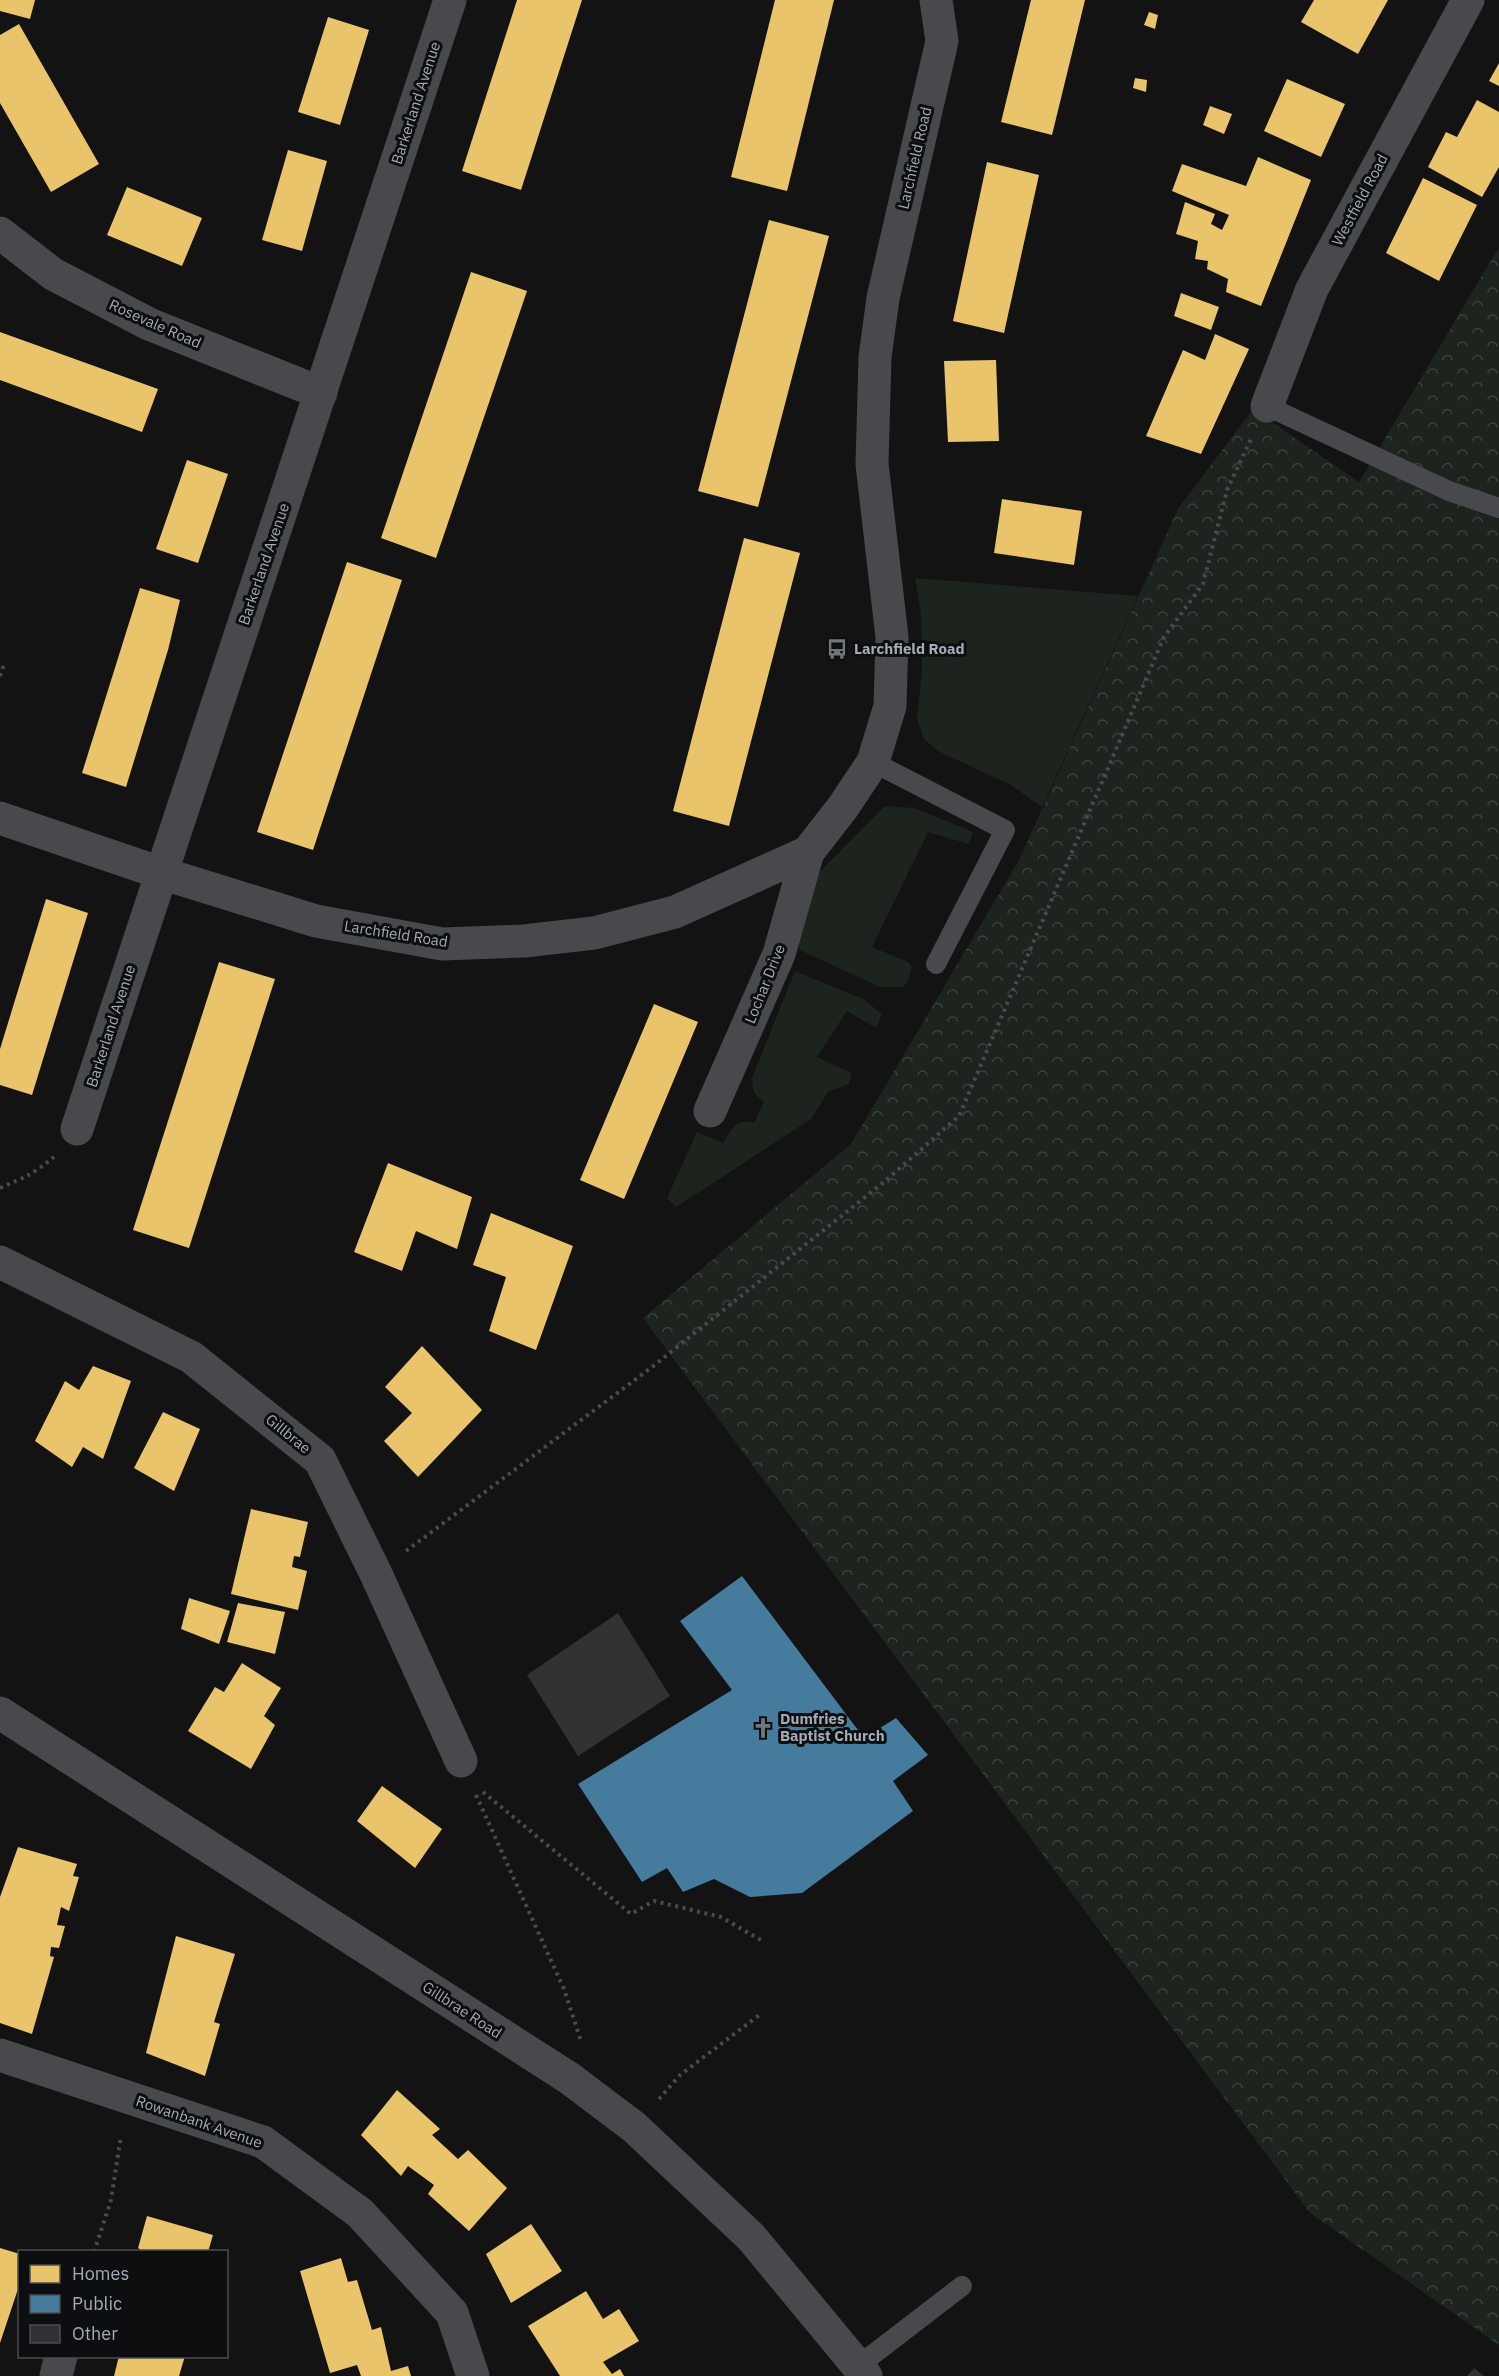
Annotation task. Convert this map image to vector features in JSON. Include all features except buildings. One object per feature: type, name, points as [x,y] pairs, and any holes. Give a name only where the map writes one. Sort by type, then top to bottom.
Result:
[{"type":"street","name":"Barkerland Avenue","points":[[77,1129],[450,0]]},
{"type":"street","name":"Larchfield Road","points":[[0,818],[160,873],[316,921],[442,944],[524,941],[594,933],[675,912],[808,852],[843,807],[873,762],[890,706],[892,637],[872,464],[874,357],[883,298],[942,41],[936,0]]},
{"type":"street","name":"Westfield Road","points":[[1267,406],[1312,289],[1468,0]]},
{"type":"street","name":"Rosevale Road","points":[[0,233],[53,274],[148,324],[321,393]]},
{"type":"street","name":"Lochar Drive","points":[[710,1111],[780,954],[808,852]]},
{"type":"street","name":"Gillbrae","points":[[0,1262],[191,1357],[320,1460],[376,1574],[466,1772]]},
{"type":"street","name":"Gillbrae Road","points":[[0,1713],[568,2078],[634,2127],[751,2237],[862,2371]]},
{"type":"street","name":"Rowanbank Avenue","points":[[0,2055],[263,2142],[360,2214],[452,2313],[473,2376]]},
{"type":"street","points":[[56,2376],[61,2358]]},
{"type":"lane","points":[[1267,406],[1449,491],[1499,508]]},
{"type":"lane","points":[[873,762],[1005,830],[936,964]]},
{"type":"lane","points":[[862,2371],[962,2286]]},
{"type":"path","points":[[376,1574],[652,1367],[884,1182],[959,1116],[1164,637],[1203,584],[1227,490],[1267,406]]},
{"type":"path","points":[[0,676],[6,662]]},
{"type":"path","points":[[0,1188],[35,1173],[56,1154],[77,1129]]},
{"type":"path","points":[[466,1772],[632,1914],[654,1901],[721,1917],[761,1940]]},
{"type":"path","points":[[466,1772],[564,1989],[582,2040],[568,2078]]},
{"type":"path","points":[[634,2127],[680,2075],[762,2013]]},
{"type":"path","points":[[95,2250],[111,2199],[127,2097]]},
{"type":"green space","points":[[1499,247],[1499,2345],[1310,2213],[643,1318],[851,1144],[1019,860],[1178,509],[1253,409],[1359,482]]},
{"type":"green space","points":[[915,578],[1138,596],[1042,807],[1011,785],[938,751],[924,739],[917,719],[922,672],[921,613]]},
{"type":"green space","points":[[885,806],[914,808],[973,832],[969,844],[928,832],[872,947],[908,962],[912,967],[908,981],[902,987],[880,987],[800,950],[797,940],[816,876]]},
{"type":"green space","points":[[795,971],[863,999],[882,1014],[876,1028],[847,1011],[817,1057],[851,1073],[849,1084],[828,1092],[811,1119],[676,1207],[667,1198],[697,1132],[723,1143],[739,1123],[754,1123],[764,1102],[754,1093],[752,1078]]},
{"type":"place","name":"Larchfield Road","points":[[837,649]]},
{"type":"place","name":"Dumfries Baptist Church","points":[[763,1728]]}]
